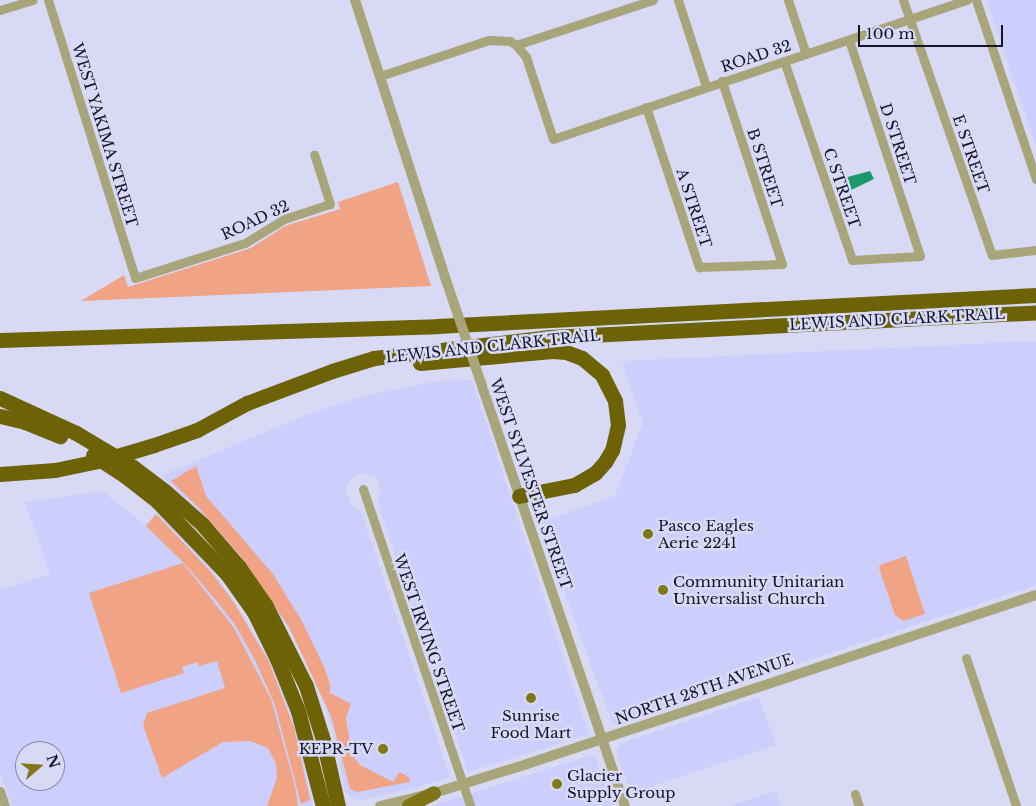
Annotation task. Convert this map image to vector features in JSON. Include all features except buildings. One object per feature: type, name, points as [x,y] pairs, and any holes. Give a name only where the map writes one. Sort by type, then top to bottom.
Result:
[{"type":"highway","name":"LEWIS AND CLARK TRAIL","points":[[0,340],[437,326],[1036,295]]},
{"type":"highway","name":"LEWIS AND CLARK TRAIL","points":[[0,474],[55,470],[107,459],[154,445],[197,430],[247,403],[332,371],[374,358],[550,338],[1036,312]]},
{"type":"highway","points":[[332,371],[358,372],[404,364],[532,351],[566,352],[582,358],[602,375],[616,401],[618,425],[612,450],[595,473],[583,481],[568,487],[519,496]]},
{"type":"highway","points":[[0,398],[76,433],[133,467],[166,492],[202,524],[239,567],[266,606],[306,686],[323,740],[338,806]]},
{"type":"highway","points":[[0,416],[25,422],[69,440],[124,475],[157,501],[227,574],[254,612],[298,711],[323,806]]},
{"type":"main road","points":[[409,806],[434,793]]},
{"type":"street","points":[[0,10],[32,0]]},
{"type":"street","name":"WEST YAKIMA STREET","points":[[48,0],[135,278]]},
{"type":"street","name":"WEST SYLVESTER STREET","points":[[355,0],[446,280],[625,806]]},
{"type":"street","points":[[380,76],[489,40],[504,39],[516,45],[653,0]]},
{"type":"street","points":[[678,0],[706,86]]},
{"type":"street","points":[[788,0],[806,54]]},
{"type":"street","points":[[903,0],[910,20]]},
{"type":"street","name":"ROAD 32","points":[[516,45],[526,57],[553,139],[706,86],[967,0]]},
{"type":"street","points":[[976,0],[1036,179]]},
{"type":"street","name":"E STREET","points":[[910,20],[992,255],[1036,250]]},
{"type":"street","name":"D STREET","points":[[849,40],[920,256]]},
{"type":"street","name":"C STREET","points":[[784,61],[852,260],[920,256]]},
{"type":"street","name":"B STREET","points":[[722,81],[782,264]]},
{"type":"street","name":"A STREET","points":[[646,107],[699,267],[782,264]]},
{"type":"street","name":"ROAD 32","points":[[135,278],[245,243],[284,219],[330,204],[314,154]]},
{"type":"street","name":"WEST IRVING STREET","points":[[362,489],[470,806]]},
{"type":"street","name":"NORTH 28TH AVENUE","points":[[380,806],[434,793],[602,740],[1036,595]]},
{"type":"street","points":[[966,658],[1016,806]]},
{"type":"street","points":[[0,791],[5,806]]},
{"type":"street","points":[[855,794],[859,806]]},
{"type":"shaded area","points":[[987,0],[1036,0],[1036,146]]},
{"type":"shaded area","points":[[870,171],[874,179],[849,191],[844,178]]},
{"type":"shaded area","points":[[398,182],[431,286],[81,301],[124,275],[128,287],[251,248],[285,226],[340,209],[338,202]]},
{"type":"shaded area","points":[[1036,341],[1036,585],[613,725],[539,523],[615,496],[643,423],[622,361]]},
{"type":"shaded area","points":[[472,380],[589,734],[468,772],[378,504],[381,490],[376,477],[361,473],[350,479],[345,490],[350,503],[361,512],[450,777],[412,789],[362,800],[354,799],[345,792],[336,742],[325,706],[309,668],[289,630],[240,556],[198,509],[161,476],[311,413],[363,396],[438,381]]},
{"type":"shaded area","points":[[196,466],[206,496],[273,574],[303,623],[324,667],[330,684],[330,693],[351,704],[346,718],[352,755],[360,765],[393,782],[400,772],[410,778],[409,782],[357,792],[350,789],[331,716],[289,627],[242,558],[199,508],[171,481]]},
{"type":"shaded area","points":[[102,491],[145,525],[157,512],[208,566],[231,596],[269,660],[297,733],[313,806],[12,806],[0,772],[0,590],[50,574],[25,502]]},
{"type":"shaded area","points":[[156,514],[210,571],[233,601],[269,662],[294,728],[310,800],[301,804],[275,705],[255,660],[236,626],[220,605],[184,563],[146,526]]},
{"type":"shaded area","points":[[906,556],[925,614],[903,621],[895,615],[879,568],[880,565]]},
{"type":"shaded area","points":[[183,563],[234,628],[271,699],[295,786],[298,806],[267,806],[277,778],[276,764],[268,748],[250,741],[223,742],[162,778],[143,725],[147,713],[225,688],[217,661],[199,666],[197,662],[182,667],[184,673],[121,693],[89,593]]},
{"type":"shaded area","points":[[759,697],[776,745],[631,793],[616,752],[621,743]]},
{"type":"shaded area","points":[[594,754],[612,806],[431,806],[448,801]]},
{"type":"shaded area","points":[[776,791],[781,806],[729,806]]},
{"type":"place","name":"Pasco Eagles Aerie 2241","points":[[648,534]]},
{"type":"place","name":"Community Unitarian Universalist Church","points":[[663,590]]},
{"type":"place","name":"Sunrise Food Mart","points":[[531,698]]},
{"type":"place","name":"KEPR-TV","points":[[383,749]]},
{"type":"place","name":"Glacier Supply Group","points":[[557,784]]}]
